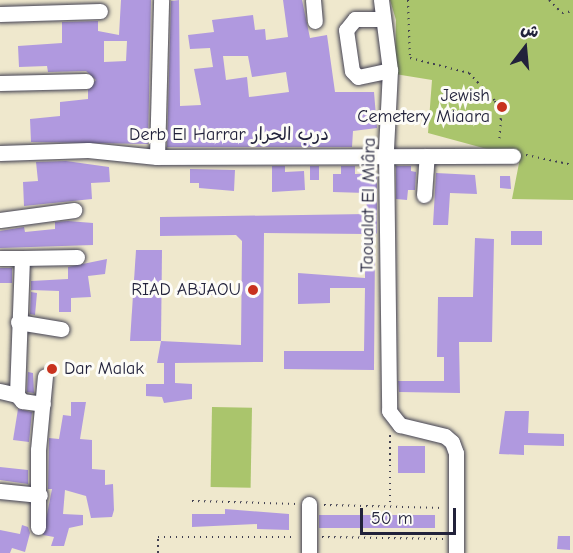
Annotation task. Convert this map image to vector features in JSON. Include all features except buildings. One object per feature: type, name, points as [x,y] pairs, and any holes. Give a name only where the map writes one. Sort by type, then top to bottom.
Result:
[{"type":"street","points":[[157,157],[161,0]]},
{"type":"street","points":[[313,0],[315,21]]},
{"type":"street","name":"Taoualat El Miâra","points":[[381,0],[390,70],[386,154],[389,411]]},
{"type":"street","points":[[0,14],[36,6],[100,11]]},
{"type":"street","points":[[383,19],[355,19],[346,30],[352,71],[358,77],[390,70]]},
{"type":"street","points":[[0,83],[86,81]]},
{"type":"street","name":"Derb El Harrar درب الحرار","points":[[0,153],[88,150],[157,157],[386,154],[427,156],[512,153]]},
{"type":"street","points":[[424,195],[427,156]]},
{"type":"street","points":[[0,220],[74,210]]},
{"type":"street","points":[[0,258],[77,257]]},
{"type":"street","points":[[17,395],[22,258]]},
{"type":"street","points":[[18,322],[61,329]]},
{"type":"street","points":[[38,527],[40,495],[38,450],[45,376]]},
{"type":"street","points":[[0,390],[17,395],[22,401],[43,404]]},
{"type":"street","points":[[389,411],[400,425],[445,436],[452,442],[456,453],[456,553]]},
{"type":"street","points":[[0,491],[40,495]]},
{"type":"street","points":[[309,504],[309,553]]},
{"type":"path","points":[[408,0],[410,58],[469,73],[495,101],[501,135],[512,153],[573,165]]},
{"type":"path","points":[[549,0],[562,13],[573,11]]},
{"type":"path","points":[[389,411],[390,507]]},
{"type":"green space","name":"Jewish Cemetery Miaara","points":[[390,0],[573,0],[573,200],[512,199],[520,158],[428,133],[432,80],[395,74],[396,20]]},
{"type":"green space","points":[[212,407],[252,408],[251,488],[211,487]]},
{"type":"place","name":"Jewish Cemetery Miaara","points":[[502,107]]},
{"type":"place","name":"RIAD ABJAOU","points":[[253,290]]},
{"type":"place","name":"Dar Malak","points":[[52,369]]}]
